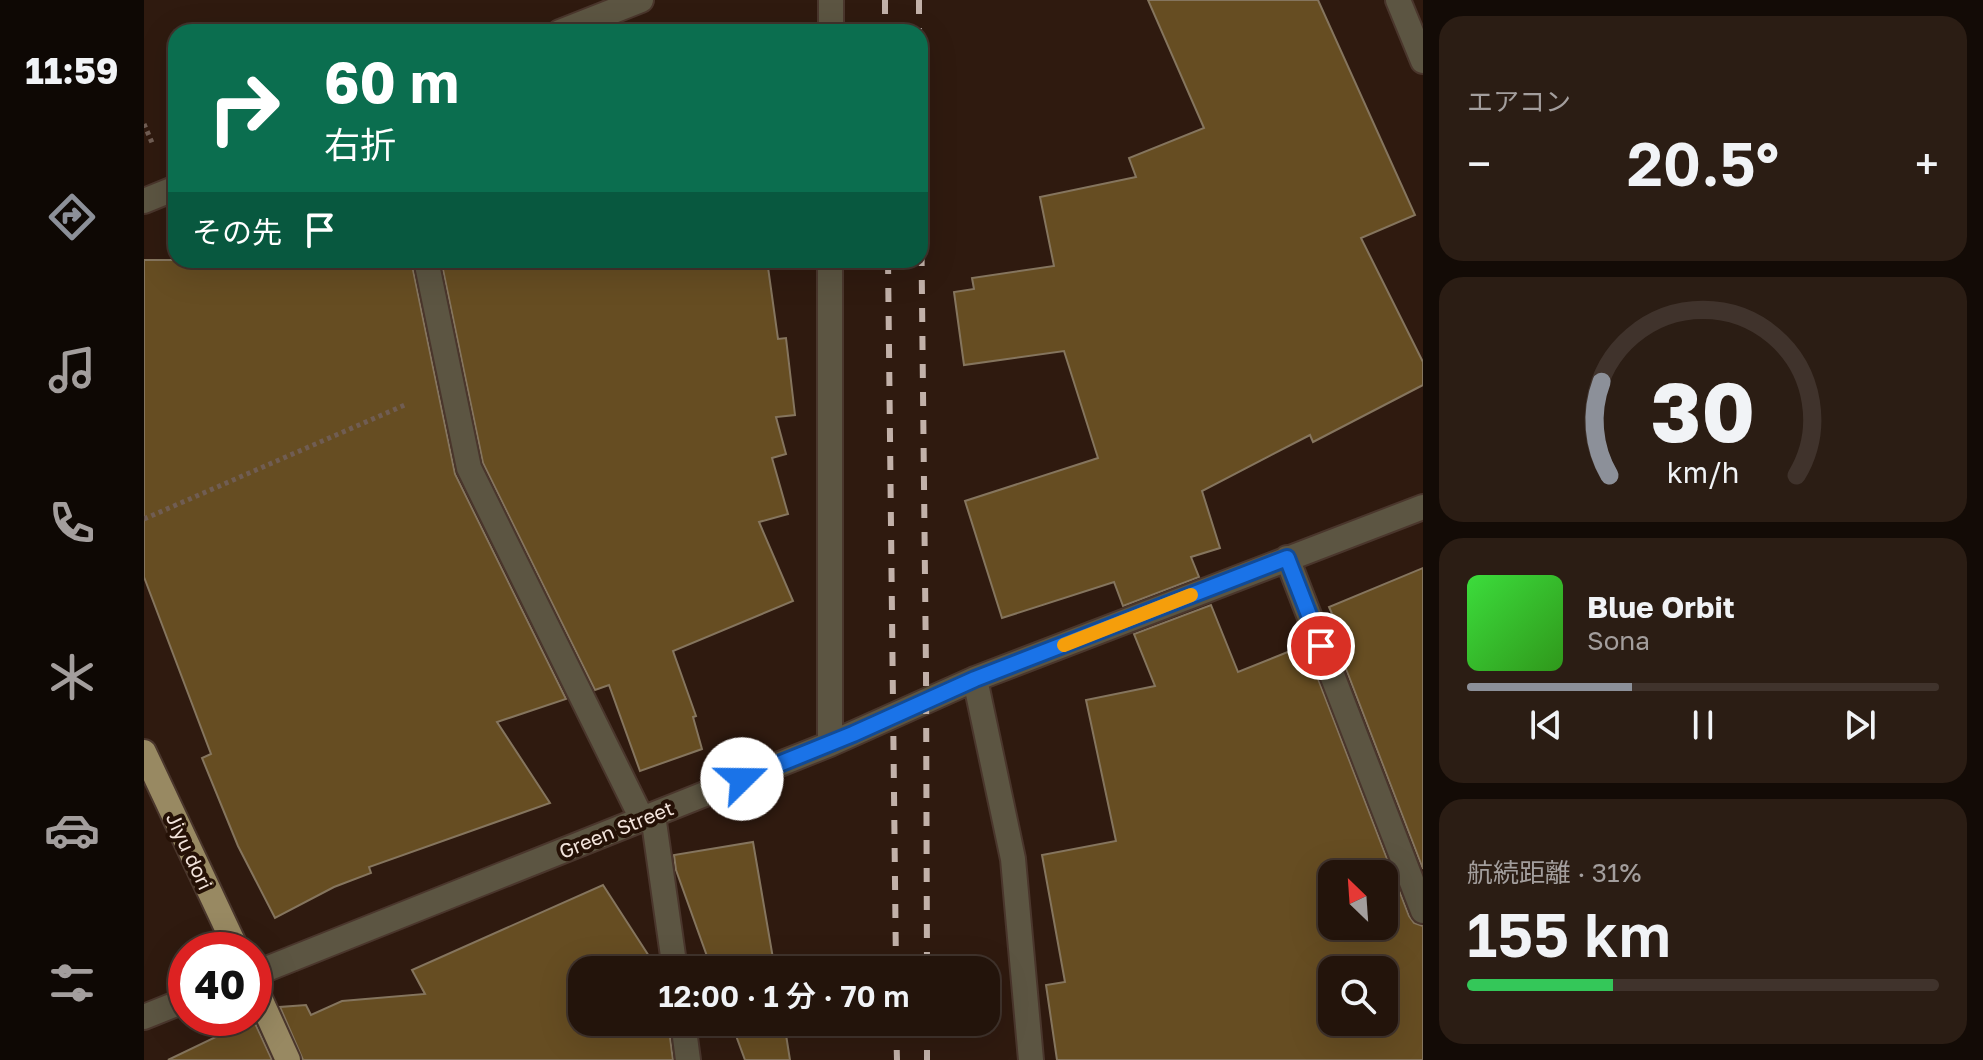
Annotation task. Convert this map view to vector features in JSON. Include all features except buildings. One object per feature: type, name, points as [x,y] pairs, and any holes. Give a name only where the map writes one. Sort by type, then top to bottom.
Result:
[{"type":"main road","name":"Jiyu dori","points":[[144,752],[229,932]]},
{"type":"main road","points":[[272,1025],[288,1060]]},
{"type":"street","points":[[580,24],[641,0]]},
{"type":"street","points":[[831,0],[831,24]]},
{"type":"street","points":[[1398,0],[1423,61]]},
{"type":"street","points":[[144,201],[168,191]]},
{"type":"street","points":[[428,268],[469,468],[648,817],[673,956]]},
{"type":"street","points":[[830,268],[830,744]]},
{"type":"street","name":"Green Street","points":[[272,967],[830,744],[975,679],[1423,507]]},
{"type":"street","points":[[1287,558],[1423,911]]},
{"type":"street","points":[[975,679],[1013,859],[1031,1060]]},
{"type":"street","points":[[144,1017],[168,1007]]},
{"type":"street","points":[[685,1036],[688,1060]]},
{"type":"path","points":[[144,519],[451,384]]},
{"type":"railway","points":[[885,0],[885,24]]},
{"type":"railway","points":[[919,0],[919,24]]},
{"type":"railway","points":[[888,268],[896,956]]},
{"type":"railway","points":[[922,268],[927,956]]},
{"type":"railway","points":[[896,1036],[897,1060]]},
{"type":"railway","points":[[927,1036],[927,1060]]},
{"type":"slow traffic","points":[[1064,645],[1191,595]]},
{"type":"route","points":[[742,779],[853,734],[975,679],[1287,558],[1321,646]]}]
